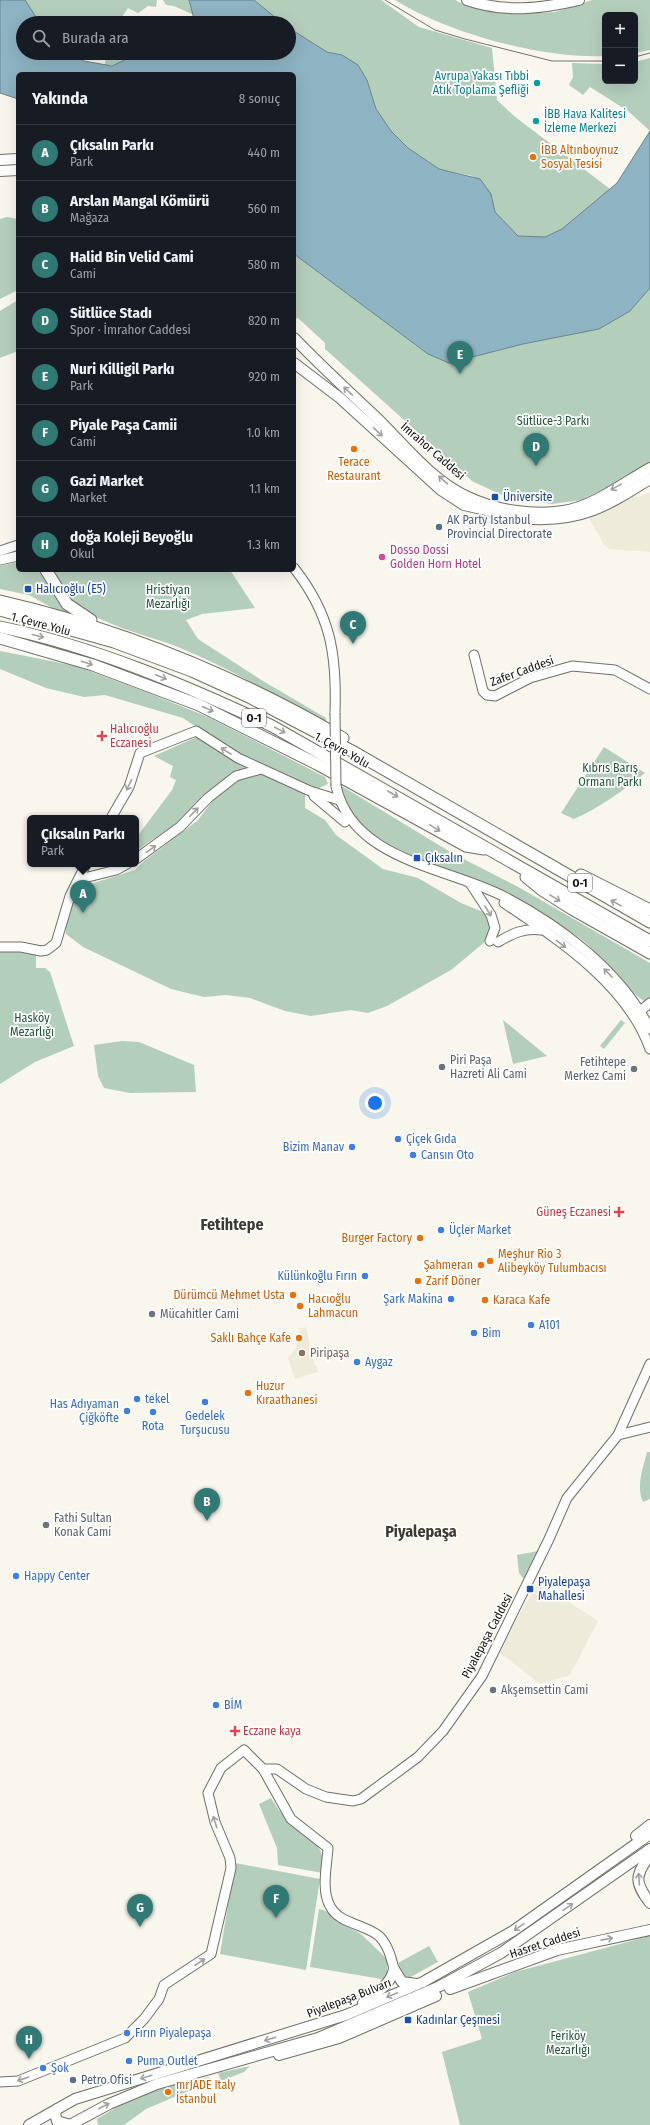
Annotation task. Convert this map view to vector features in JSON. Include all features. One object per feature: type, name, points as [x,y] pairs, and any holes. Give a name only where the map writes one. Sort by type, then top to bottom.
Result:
[{"type":"highway","points":[[47,572],[64,599],[74,610],[129,638]]},
{"type":"highway","points":[[0,600],[88,624],[129,638]]},
{"type":"highway","name":"1. Çevre Yolu","points":[[0,610],[114,642],[210,679],[281,713],[650,922]]},
{"type":"highway","name":"1. Çevre Yolu","points":[[0,627],[54,640],[131,665],[218,700],[308,745],[650,941]]},
{"type":"highway","name":"O-1","points":[[129,638],[195,663],[285,705],[413,781],[431,797]]},
{"type":"highway","points":[[3,641],[93,665],[199,705],[317,764],[466,846],[477,849],[489,849]]},
{"type":"highway","points":[[510,842],[537,852],[650,910]]},
{"type":"highway","points":[[514,864],[542,890],[650,953]]},
{"type":"main road","points":[[467,0],[493,7],[515,9],[540,8],[579,0]]},
{"type":"main road","points":[[490,0],[521,3],[550,0]]},
{"type":"main road","points":[[0,160],[16,159]]},
{"type":"main road","points":[[0,171],[16,170]]},
{"type":"main road","name":"İmrahor Caddesi","points":[[296,340],[404,446],[449,486],[464,505],[498,514],[551,520],[576,516],[598,508],[650,478]]},
{"type":"main road","name":"İmrahor Caddesi","points":[[296,365],[340,398],[428,480],[458,496],[487,504],[537,513],[564,511],[585,504],[650,468]]},
{"type":"main road","points":[[584,1880],[597,1865],[650,1825]]},
{"type":"main road","name":"Piyalepaşa Bulvarı","points":[[30,2124],[57,2109],[99,2091],[291,2033],[357,2010],[420,1984],[491,1945],[650,1834]]},
{"type":"main road","name":"Piyalepaşa Bulvarı","points":[[70,2125],[109,2104],[158,2084],[318,2038],[416,1998],[501,1954],[650,1849]]},
{"type":"main road","points":[[650,1856],[642,1865],[637,1879],[640,1888],[650,1903]]},
{"type":"main road","points":[[236,2061],[280,2055],[313,2047],[369,2026],[450,1989],[502,1958],[552,1919]]},
{"type":"main road","name":"Hasret Caddesi","points":[[450,1989],[557,1950],[650,1930]]},
{"type":"main road","points":[[394,1969],[402,1982],[407,1984],[420,1984]]},
{"type":"main road","points":[[357,2010],[364,2001],[384,1988],[392,1977],[394,1969]]},
{"type":"main road","points":[[57,2109],[55,2114],[57,2121],[70,2125]]},
{"type":"main road","points":[[30,2124],[43,2125]]},
{"type":"street","points":[[0,551],[16,546]]},
{"type":"street","points":[[0,560],[16,556]]},
{"type":"street","points":[[296,571],[312,592],[322,611],[330,634],[336,676],[332,713],[333,785],[336,800],[345,822]]},
{"type":"street","name":"Zafer Caddesi","points":[[474,656],[483,691],[488,695],[495,696],[530,678],[572,666],[615,670],[650,689]]},
{"type":"street","points":[[113,815],[129,787],[140,754],[196,731],[249,768],[261,769],[310,791],[336,800],[348,817],[366,836],[390,851],[421,865],[503,896],[532,912],[556,929],[604,969],[634,1002],[645,1011],[650,1029]]},
{"type":"street","points":[[139,857],[180,827],[221,787],[249,768]]},
{"type":"street","points":[[320,794],[333,785]]},
{"type":"street","points":[[310,791],[345,822],[356,835],[374,848],[400,860],[421,865]]},
{"type":"street","points":[[325,803],[336,800]]},
{"type":"street","points":[[0,948],[21,947],[41,951],[47,950],[56,943],[70,896],[85,867]]},
{"type":"street","points":[[87,867],[89,873],[97,875]]},
{"type":"street","points":[[80,879],[119,867]]},
{"type":"street","points":[[470,883],[502,901],[543,930],[603,979],[621,996],[645,1011]]},
{"type":"street","points":[[470,883],[491,915],[495,928],[494,941],[529,929],[543,930]]},
{"type":"street","points":[[645,1011],[650,1049]]},
{"type":"street","name":"Piyalepaşa Caddesi","points":[[263,1769],[277,1769],[306,1789],[326,1797],[353,1801],[361,1799],[418,1757],[443,1731],[482,1676],[549,1539],[567,1498],[618,1435],[650,1364]]},
{"type":"street","points":[[618,1435],[650,1427]]},
{"type":"street","points":[[0,2082],[18,2081],[125,2038],[144,2019],[159,1999],[164,1985],[211,1954],[227,1890],[230,1858],[215,1822],[208,1794],[221,1768],[244,1750],[263,1769],[291,1819],[328,1848],[326,1891],[330,1906],[342,1918],[380,1937],[390,1952],[394,1969]]},
{"type":"shaded area","points":[[650,493],[650,552],[609,549],[604,545],[589,518],[632,496],[640,497]]},
{"type":"shaded area","name":"Piripaşa","points":[[306,1327],[315,1366],[317,1366],[318,1372],[295,1379],[288,1358],[296,1348],[300,1329]]},
{"type":"shaded area","points":[[538,1582],[598,1621],[570,1675],[540,1684],[499,1652]]},
{"type":"green space","points":[[25,0],[157,0],[156,7],[148,6],[138,13],[128,8],[123,16],[35,16]]},
{"type":"green space","points":[[163,0],[189,0],[194,15],[176,7],[166,5]]},
{"type":"green space","points":[[254,0],[381,0],[419,27],[492,48],[497,100],[514,116],[610,189],[562,229],[544,237],[517,236],[495,212],[491,194],[472,176],[439,169],[408,148],[391,131],[376,109],[367,80],[342,55],[327,52],[296,32],[296,16],[273,16]]},
{"type":"green space","points":[[395,0],[455,0],[465,5],[492,11],[524,14],[555,12],[592,0],[650,0],[650,50],[638,52],[638,12],[602,12],[602,56],[580,56],[553,53],[496,42],[441,23]]},
{"type":"green space","points":[[650,58],[650,131],[628,111],[590,87],[583,95],[569,85],[573,77],[572,63],[602,64],[602,84],[638,84],[638,61]]},
{"type":"green space","points":[[105,60],[123,60],[118,64],[105,65]]},
{"type":"green space","points":[[7,217],[16,219],[16,291],[0,299],[0,219]]},
{"type":"green space","name":"Sütlüce-3 Parkı","points":[[296,255],[428,354],[449,363],[523,344],[599,329],[630,311],[650,288],[650,462],[622,480],[581,500],[552,504],[508,498],[472,481],[325,349],[325,343],[298,318],[296,318]]},
{"type":"green space","points":[[16,301],[16,352],[0,358],[0,311]]},
{"type":"green space","points":[[16,562],[16,572],[44,572],[74,616],[58,611],[29,595],[0,589],[0,566]]},
{"type":"green space","name":"Hristiyan Mezarlığı","points":[[55,572],[231,572],[255,608],[202,614],[186,620],[198,639],[263,681],[326,718],[326,724],[253,683],[197,655],[111,624],[86,612],[68,597]]},
{"type":"green space","points":[[0,651],[76,666],[208,717],[325,777],[328,784],[317,789],[229,749],[183,718],[105,695],[84,697],[46,688],[0,669]]},
{"type":"green space","points":[[199,736],[250,769],[234,772],[177,823],[139,849],[139,834],[172,790],[176,780],[170,777],[173,766],[154,756]]},
{"type":"green space","name":"Kıbrıs Barış Ormanı Parkı","points":[[604,747],[645,773],[611,798],[584,815],[574,819],[561,813]]},
{"type":"green space","points":[[265,774],[305,793],[305,808],[325,820],[336,835],[383,869],[418,878],[461,903],[488,914],[492,936],[451,970],[387,1006],[368,1013],[351,1010],[311,1016],[285,1011],[250,998],[226,995],[204,997],[171,989],[83,947],[66,934],[66,921],[70,908],[84,886],[135,870],[144,861],[197,821],[214,799],[248,775]]},
{"type":"green space","points":[[340,785],[452,853],[520,888],[650,963],[650,999],[644,1001],[635,994],[584,941],[532,907],[498,889],[408,854],[365,830],[356,821]]},
{"type":"green space","name":"Hasköy Mezarlığı","points":[[0,951],[31,951],[36,954],[36,968],[45,968],[50,972],[74,1046],[35,1062],[0,1084]]},
{"type":"green space","points":[[503,1020],[547,1056],[513,1064]]},
{"type":"green space","points":[[621,1020],[625,1023],[604,1049],[600,1046]]},
{"type":"green space","points":[[122,1041],[139,1042],[194,1065],[196,1092],[130,1093],[104,1088],[98,1076],[94,1045]]},
{"type":"green space","points":[[647,1452],[650,1452],[650,1499],[643,1502],[640,1483]]},
{"type":"green space","points":[[538,1551],[527,1577],[523,1578],[519,1573],[517,1555]]},
{"type":"green space","points":[[271,1798],[285,1818],[314,1841],[321,1854],[323,1873],[278,1865],[277,1848],[259,1804]]},
{"type":"green space","points":[[235,1863],[320,1879],[306,1970],[220,1954]]},
{"type":"green space","points":[[319,1909],[326,1911],[337,1921],[361,1934],[387,1959],[387,1980],[310,1967]]},
{"type":"green space","name":"Feriköy Mezarlığı","points":[[650,1936],[650,2125],[460,2125],[442,2052],[482,2039],[468,1992],[515,1972]]},
{"type":"green space","points":[[429,1946],[438,1962],[407,1979],[398,1963]]},
{"type":"green space","points":[[250,2066],[244,2072],[221,2081],[218,2073]]},
{"type":"green space","points":[[209,2077],[212,2081],[146,2109],[124,2125],[98,2125],[97,2119],[127,2101],[188,2079],[197,2081]]},
{"type":"water","points":[[0,0],[25,0],[35,16],[16,16],[16,60],[82,60],[112,66],[124,60],[296,60],[296,32],[327,52],[342,55],[358,65],[367,80],[376,109],[391,131],[408,148],[439,169],[480,179],[491,194],[495,212],[518,236],[545,237],[562,229],[617,183],[650,131],[650,288],[630,311],[599,329],[523,344],[449,363],[428,354],[296,255],[296,72],[16,72],[16,98],[0,93]]},
{"type":"water","points":[[189,0],[254,0],[273,16],[193,16]]},
{"type":"tram line","points":[[385,0],[435,30],[465,39],[552,61],[602,61]]},
{"type":"tram line","points":[[638,56],[650,53]]},
{"type":"place","name":"Avrupa Yakası Tıbbi Atık Toplama Şefliği","points":[[537,83]]},
{"type":"place","name":"İBB Hava Kalitesi İzleme Merkezi","points":[[536,121]]},
{"type":"place","name":"İBB Altınboynuz Sosyal Tesisi","points":[[533,157]]},
{"type":"place","name":"Nuri Killigil Parkı","points":[[460,374]]},
{"type":"place","name":"Terace Restaurant","points":[[354,449]]},
{"type":"place","name":"Sütlüce Stadı","points":[[536,466]]},
{"type":"place","name":"Üniversite","points":[[495,497]]},
{"type":"place","name":"AK Party Istanbul Provincial Directorate","points":[[439,527]]},
{"type":"place","name":"Dosso Dossi Golden Horn Hotel","points":[[382,557]]},
{"type":"place","name":"Halıcıoğlu (E5)","points":[[28,589]]},
{"type":"place","name":"Halid Bin Velid Cami","points":[[353,644]]},
{"type":"place","name":"Halıcıoğlu Eczanesi","points":[[102,736]]},
{"type":"place","name":"Çıksalın","points":[[417,858]]},
{"type":"place","name":"Çıksalın Parkı","points":[[83,913]]},
{"type":"place","name":"Piri Paşa Hazreti Ali Cami","points":[[442,1067]]},
{"type":"place","name":"Fetihtepe Merkez Cami","points":[[634,1069]]},
{"type":"place","name":"Çiçek Gıda","points":[[398,1139]]},
{"type":"place","name":"Bizim Manav","points":[[352,1147]]},
{"type":"place","name":"Cansın Oto","points":[[413,1155]]},
{"type":"place","name":"Güneş Eczanesi","points":[[619,1212]]},
{"type":"place","name":"Üçler Market","points":[[441,1230]]},
{"type":"place","name":"Burger Factory","points":[[420,1238]]},
{"type":"place","name":"Meşhur Rio 3 Alibeyköy Tulumbacısı","points":[[490,1261]]},
{"type":"place","name":"Şahmeran","points":[[481,1265]]},
{"type":"place","name":"Külünkoğlu Fırın","points":[[365,1276]]},
{"type":"place","name":"Zarif Döner","points":[[418,1281]]},
{"type":"place","name":"Dürümcü Mehmet Usta","points":[[293,1295]]},
{"type":"place","name":"Şark Makina","points":[[451,1299]]},
{"type":"place","name":"Karaca Kafe","points":[[485,1300]]},
{"type":"place","name":"Hacıoğlu Lahmacun","points":[[300,1306]]},
{"type":"place","name":"Mücahitler Cami","points":[[152,1314]]},
{"type":"place","name":"A101","points":[[531,1325]]},
{"type":"place","name":"Bim","points":[[474,1333]]},
{"type":"place","name":"Saklı Bahçe Kafe","points":[[299,1338]]},
{"type":"place","name":"Piripaşa","points":[[302,1353]]},
{"type":"place","name":"Aygaz","points":[[357,1362]]},
{"type":"place","name":"Huzur Kıraathanesi","points":[[248,1393]]},
{"type":"place","name":"tekel","points":[[137,1399]]},
{"type":"place","name":"Gedelek Turşucusu","points":[[205,1402]]},
{"type":"place","name":"Has Adıyaman Çiğköfte","points":[[127,1411]]},
{"type":"place","name":"Rota","points":[[153,1412]]},
{"type":"place","name":"Arslan Mangal Kömürü","points":[[207,1521]]},
{"type":"place","name":"Fathi Sultan Konak Cami","points":[[46,1525]]},
{"type":"place","name":"Happy Center","points":[[16,1576]]},
{"type":"place","name":"Piyalepaşa Mahallesi","points":[[530,1589]]},
{"type":"place","name":"Akşemsettin Cami","points":[[493,1690]]},
{"type":"place","name":"BİM","points":[[216,1705]]},
{"type":"place","name":"Eczane kaya","points":[[235,1731]]},
{"type":"place","name":"Piyale Paşa Camii","points":[[276,1918]]},
{"type":"place","name":"Gazi Market","points":[[140,1927]]},
{"type":"place","name":"Kadınlar Çeşmesi","points":[[408,2020]]},
{"type":"place","name":"Fırın Piyalepaşa","points":[[127,2033]]},
{"type":"place","name":"doğa Koleji Beyoğlu","points":[[29,2059]]},
{"type":"place","name":"Puma Outlet","points":[[129,2061]]},
{"type":"place","name":"Şok","points":[[43,2068]]},
{"type":"place","name":"Petro Ofisi","points":[[73,2080]]},
{"type":"place","name":"mrJADE Italy İstanbul","points":[[168,2092]]},
{"type":"district","name":"Fetihtepe","points":[[232,1224]]},
{"type":"district","name":"Piyalepaşa","points":[[421,1531]]}]
